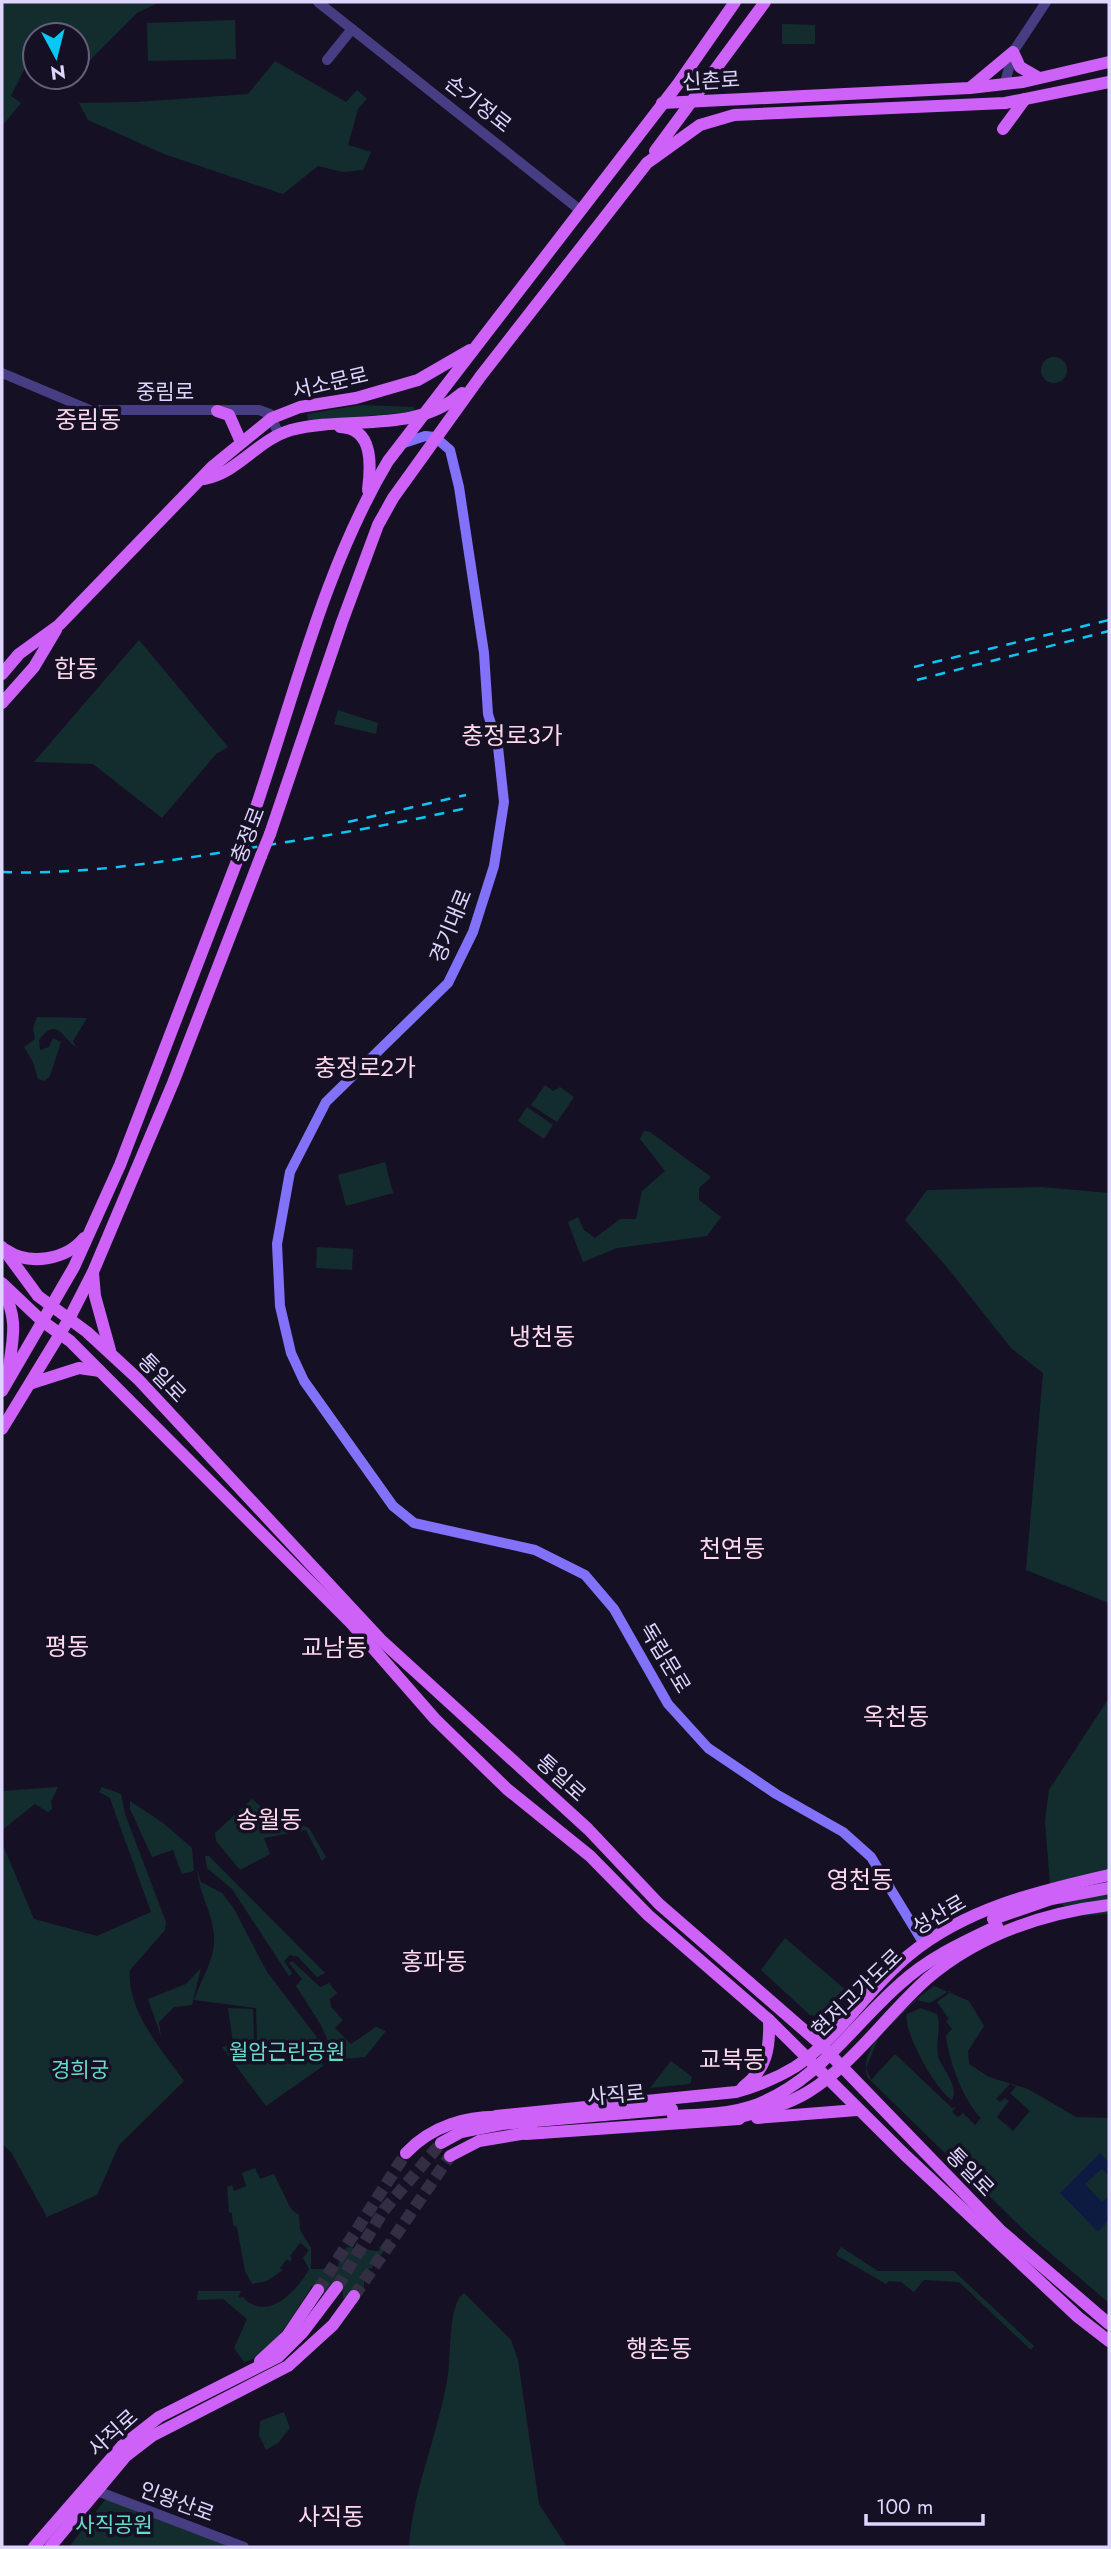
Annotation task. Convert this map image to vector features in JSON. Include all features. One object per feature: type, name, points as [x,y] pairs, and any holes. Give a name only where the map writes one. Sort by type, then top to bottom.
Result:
[{"type":"main road","points":[[662,103],[735,2]]},
{"type":"main road","points":[[647,163],[765,2]]},
{"type":"main road","points":[[970,88],[1013,52],[1020,67],[1040,78]]},
{"type":"main road","name":"신촌로","points":[[424,415],[662,103],[970,88],[1040,78],[1109,62]]},
{"type":"main road","name":"신촌로","points":[[480,377],[647,163],[699,125],[734,115],[982,104],[1025,99],[1109,82]]},
{"type":"main road","points":[[982,104],[1004,125],[1025,99]]},
{"type":"main road","name":"서소문로","points":[[2,674],[19,654],[59,625],[204,479],[212,467],[272,418],[300,407],[356,398],[418,380],[478,344]]},
{"type":"main road","name":"서소문로","points":[[204,479],[222,476],[258,446],[279,435],[326,426],[424,415],[450,404],[480,377]]},
{"type":"main road","name":"충정로","points":[[2,1429],[69,1319],[93,1272],[176,1075],[270,834],[311,709],[378,525],[393,498],[480,377]]},
{"type":"main road","points":[[217,411],[229,415],[241,442]]},
{"type":"main road","name":"충정로","points":[[4,1387],[52,1307],[120,1165],[237,861],[320,615],[366,497],[424,415]]},
{"type":"main road","points":[[326,426],[348,427],[367,444],[372,465],[366,497]]},
{"type":"main road","points":[[400,446],[415,437],[435,438]]},
{"type":"main road","name":"경기대로","points":[[345,1442],[304,1381],[291,1353],[283,1324],[277,1244],[290,1172],[326,1102],[448,983],[473,932],[494,866],[505,802],[498,747],[488,714],[484,653],[459,487],[450,450],[435,438]]},
{"type":"main road","name":"서소문로","points":[[2,702],[34,667],[59,625]]},
{"type":"main road","points":[[2,1247],[17,1258],[46,1258],[73,1249],[89,1233]]},
{"type":"main road","name":"통일로","points":[[2,1247],[38,1296],[112,1354],[382,1641],[588,1829],[659,1904],[820,2044],[1000,2231],[1109,2324]]},
{"type":"main road","points":[[93,1272],[95,1296],[112,1354]]},
{"type":"main road","points":[[2,1285],[11,1306],[15,1329],[4,1387]]},
{"type":"main road","name":"통일로","points":[[2,1285],[100,1371],[351,1623],[435,1719],[507,1789],[590,1856],[648,1915],[769,2020],[857,2110],[1077,2317],[1109,2341]]},
{"type":"main road","points":[[31,1383],[79,1368],[100,1371]]},
{"type":"main road","name":"독립문로","points":[[345,1442],[393,1506],[414,1523],[535,1550],[585,1575],[614,1609],[668,1704],[708,1748],[776,1794],[849,1837],[871,1857],[924,1944]]},
{"type":"main road","name":"성산로","points":[[496,2116],[736,2092],[770,2080],[808,2057],[856,2005],[924,1944],[979,1913],[1027,1895],[1109,1875]]},
{"type":"main road","name":"현저고가도로","points":[[672,2113],[747,2107],[790,2088],[817,2069],[884,1999],[921,1967],[995,1922],[1051,1899],[1109,1888]]},
{"type":"main road","name":"현저고가도로","points":[[995,1922],[1076,1901],[1109,1896]]},
{"type":"main road","points":[[648,1915],[659,1904]]},
{"type":"main road","points":[[733,2119],[776,2107],[808,2092],[841,2066],[927,1979],[958,1955],[1027,1923],[1109,1905]]},
{"type":"main road","points":[[800,2026],[826,2028],[856,2005]]},
{"type":"main road","points":[[856,2005],[855,2015],[859,2027],[870,2035]]},
{"type":"main road","points":[[736,2092],[763,2067],[770,2046],[769,2020]]},
{"type":"main road","points":[[852,2055],[848,2072],[855,2081]]},
{"type":"main road","points":[[770,2080],[776,2079],[785,2087],[782,2101],[776,2107]]},
{"type":"main road","points":[[526,2134],[857,2110]]},
{"type":"main road","name":"사직로","points":[[569,2122],[526,2134],[445,2148],[485,2131],[569,2122],[672,2113]]},
{"type":"main road","name":"사직로","points":[[406,2153],[424,2135],[462,2121],[496,2116],[569,2122]]},
{"type":"main road","name":"사직로","points":[[34,2547],[122,2445],[159,2417],[285,2351],[339,2288],[303,2339],[254,2384]]},
{"type":"main road","name":"사직로","points":[[241,2376],[287,2336],[318,2290]]},
{"type":"main road","name":"사직로","points":[[51,2547],[126,2456],[152,2436],[254,2384],[307,2351],[354,2296]]},
{"type":"main road","points":[[1077,2317],[1088,2307]]},
{"type":"street","name":"손기정로","points":[[318,2],[580,210]]},
{"type":"street","points":[[1005,83],[1013,52],[1046,2]]},
{"type":"street","points":[[327,60],[352,29]]},
{"type":"street","name":"중림로","points":[[2,373],[90,410],[259,410],[272,418]]},
{"type":"street","points":[[272,418],[279,435]]},
{"type":"street","name":"인왕산로","points":[[97,2491],[244,2547]]},
{"type":"green space","points":[[2,2],[160,2],[137,13],[91,59],[91,21],[21,21],[21,76],[11,96],[21,103],[2,126]]},
{"type":"green space","points":[[235,20],[236,59],[148,61],[147,23]]},
{"type":"green space","points":[[782,24],[815,25],[815,44],[782,44]]},
{"type":"green space","points":[[275,61],[346,102],[357,90],[367,99],[358,109],[348,145],[371,152],[363,170],[343,172],[318,166],[283,194],[164,154],[88,120],[79,103],[248,94]]},
{"type":"green space","points":[[1054,357],[1063,361],[1067,370],[1063,379],[1054,383],[1045,379],[1041,370],[1045,361]]},
{"type":"green space","points":[[360,405],[415,409],[411,412],[308,421],[307,414]]},
{"type":"green space","points":[[139,640],[228,747],[216,754],[162,818],[93,764],[34,762]]},
{"type":"green space","points":[[338,710],[378,723],[376,734],[334,724]]},
{"type":"green space","points":[[37,1017],[87,1018],[73,1041],[76,1047],[55,1029],[45,1033],[39,1040],[40,1050],[49,1047],[53,1038],[61,1042],[50,1076],[44,1081],[38,1079],[33,1062],[24,1047],[35,1039],[33,1028]]},
{"type":"green space","points":[[545,1085],[553,1091],[560,1087],[574,1097],[557,1122],[531,1105]]},
{"type":"green space","points":[[527,1107],[553,1125],[544,1139],[518,1121]]},
{"type":"green space","points":[[644,1131],[650,1132],[711,1177],[699,1188],[699,1200],[721,1217],[707,1236],[617,1248],[583,1262],[568,1222],[578,1217],[584,1230],[595,1238],[620,1219],[636,1219],[642,1191],[665,1171],[640,1139]]},
{"type":"green space","points":[[385,1162],[393,1193],[346,1206],[338,1175]]},
{"type":"green space","points":[[1041,1187],[1109,1193],[1109,1603],[1026,1570],[1043,1373],[1011,1348],[946,1266],[905,1220],[927,1190]]},
{"type":"green space","points":[[317,1247],[353,1249],[352,1270],[316,1268]]},
{"type":"green space","points":[[1109,1698],[1109,1914],[1077,1916],[1056,1900],[1050,1885],[1045,1821],[1049,1790]]},
{"type":"green space","points":[[58,1787],[51,1801],[52,1809],[48,1812],[35,1804],[2,1830],[2,1791]]},
{"type":"green space","name":"경희궁","points":[[102,1787],[121,1794],[125,1814],[166,1922],[165,1930],[130,1970],[134,2000],[147,2029],[184,2081],[119,2145],[97,2195],[47,2217],[11,2152],[2,2144],[2,1843],[34,1919],[97,1936],[151,1912],[110,1798],[99,1792]]},
{"type":"green space","points":[[252,1799],[275,1818],[309,1828],[326,1857],[322,1861],[306,1830],[264,1838],[262,1833],[270,1854],[240,1870],[216,1841],[215,1833]]},
{"type":"green space","points":[[130,1801],[163,1823],[192,1848],[194,1871],[182,1874],[173,1850],[152,1857],[130,1809]]},
{"type":"green space","points":[[205,1856],[209,1856],[325,1973],[317,1977],[298,1957],[290,1955],[284,1961],[292,1973],[289,1976],[232,1889],[207,1868]]},
{"type":"green space","name":"월암근린공원","points":[[197,1870],[201,1882],[222,1893],[234,1909],[267,1972],[316,2036],[323,2066],[266,2106],[222,2047],[257,2041],[256,2008],[194,2000],[214,1944],[213,1928]]},
{"type":"green space","points":[[785,1938],[847,1991],[824,2017],[810,2015],[761,1970]]},
{"type":"green space","points":[[292,1961],[320,1987],[329,1983],[337,1993],[330,1999],[331,2007],[343,2020],[335,2028],[351,2044],[376,2027],[386,2031],[365,2057],[331,2060],[330,2046],[321,2025],[296,1986],[302,1979],[289,1963]]},
{"type":"green space","points":[[201,1968],[192,2005],[174,2007],[159,2022],[161,2036],[148,1999],[186,1984]]},
{"type":"green space","points":[[934,1986],[948,1992],[930,2003],[917,2000],[912,2004],[879,2037],[866,2067],[869,2052],[877,2039],[887,2026],[899,2014]]},
{"type":"green space","points":[[950,1993],[969,2001],[984,2026],[968,2051],[969,2064],[989,2077],[1028,2089],[1076,2117],[1109,2118],[1109,2303],[1028,2234],[868,2078],[867,2069],[871,2080],[895,2054],[952,2108],[956,2107],[952,2112],[958,2117],[963,2113],[975,2125],[981,2118],[968,2101],[958,2080],[946,2036],[952,2029],[946,2021],[949,2019],[937,2002]],"holes":[[[1010,2084],[1016,2087],[1010,2093],[1030,2111],[1013,2131],[997,2117],[1009,2101],[1005,2098],[1000,2102],[996,2099]]]},
{"type":"green space","points":[[228,2008],[253,2009],[254,2039],[233,2042]]},
{"type":"green space","points":[[921,2008],[937,2014],[937,2048],[939,2059],[954,2090],[952,2100],[930,2073],[910,2033],[907,2014]]},
{"type":"green space","points":[[671,2061],[692,2077],[690,2084],[650,2088]]},
{"type":"green space","points":[[255,2168],[260,2179],[274,2174],[291,2209],[299,2215],[300,2230],[311,2248],[311,2269],[338,2269],[339,2257],[347,2247],[378,2251],[387,2239],[392,2239],[372,2268],[364,2270],[364,2292],[359,2299],[343,2298],[343,2290],[336,2286],[328,2296],[312,2286],[274,2341],[254,2358],[244,2362],[234,2348],[247,2319],[223,2299],[197,2300],[198,2291],[241,2291],[238,2298],[243,2297],[261,2307],[271,2306],[289,2295],[309,2269],[303,2258],[309,2250],[300,2243],[290,2256],[290,2262],[287,2259],[280,2268],[283,2270],[267,2281],[252,2284],[245,2271],[237,2227],[233,2225],[232,2213],[229,2212],[227,2187],[232,2185],[234,2191],[246,2186],[242,2173]]},
{"type":"green space","points":[[841,2247],[878,2271],[954,2271],[1034,2346],[1031,2350],[959,2282],[924,2280],[914,2292],[901,2282],[889,2281],[886,2284],[836,2255]]},
{"type":"green space","points":[[464,2293],[511,2340],[518,2360],[539,2504],[567,2547],[409,2547],[411,2525],[444,2397],[455,2308]]},
{"type":"green space","points":[[284,2412],[290,2428],[278,2443],[266,2450],[259,2435],[260,2421]]},
{"type":"green space","name":"사직공원","points":[[105,2500],[110,2500],[244,2547],[69,2547]]},
{"type":"water","points":[[1100,2153],[1109,2163],[1109,2176],[1102,2169],[1085,2184],[1102,2202],[1109,2196],[1109,2220],[1098,2232],[1060,2193]]},
{"type":"tunnel","points":[[337,2287],[384,2210],[441,2143]]},
{"type":"tunnel","points":[[318,2290],[406,2153]]},
{"type":"tunnel","points":[[354,2296],[450,2156]]},
{"type":"railway","points":[[914,667],[1109,620]]},
{"type":"railway","points":[[917,680],[1109,631]]},
{"type":"railway","points":[[348,822],[466,795]]},
{"type":"railway","points":[[2,872],[65,871],[158,862],[361,829],[471,807]]},
{"type":"district","name":"중림동","points":[[88,419]]},
{"type":"district","name":"합동","points":[[76,668]]},
{"type":"district","name":"충정로3가","points":[[512,735]]},
{"type":"district","name":"충정로2가","points":[[365,1067]]},
{"type":"district","name":"냉천동","points":[[542,1336]]},
{"type":"district","name":"천연동","points":[[732,1548]]},
{"type":"district","name":"평동","points":[[67,1646]]},
{"type":"district","name":"교남동","points":[[334,1647]]},
{"type":"district","name":"옥천동","points":[[896,1716]]},
{"type":"district","name":"송월동","points":[[269,1819]]},
{"type":"district","name":"영천동","points":[[860,1879]]},
{"type":"district","name":"홍파동","points":[[434,1961]]},
{"type":"district","name":"교북동","points":[[732,2059]]},
{"type":"district","name":"행촌동","points":[[659,2348]]},
{"type":"district","name":"사직동","points":[[331,2516]]}]
